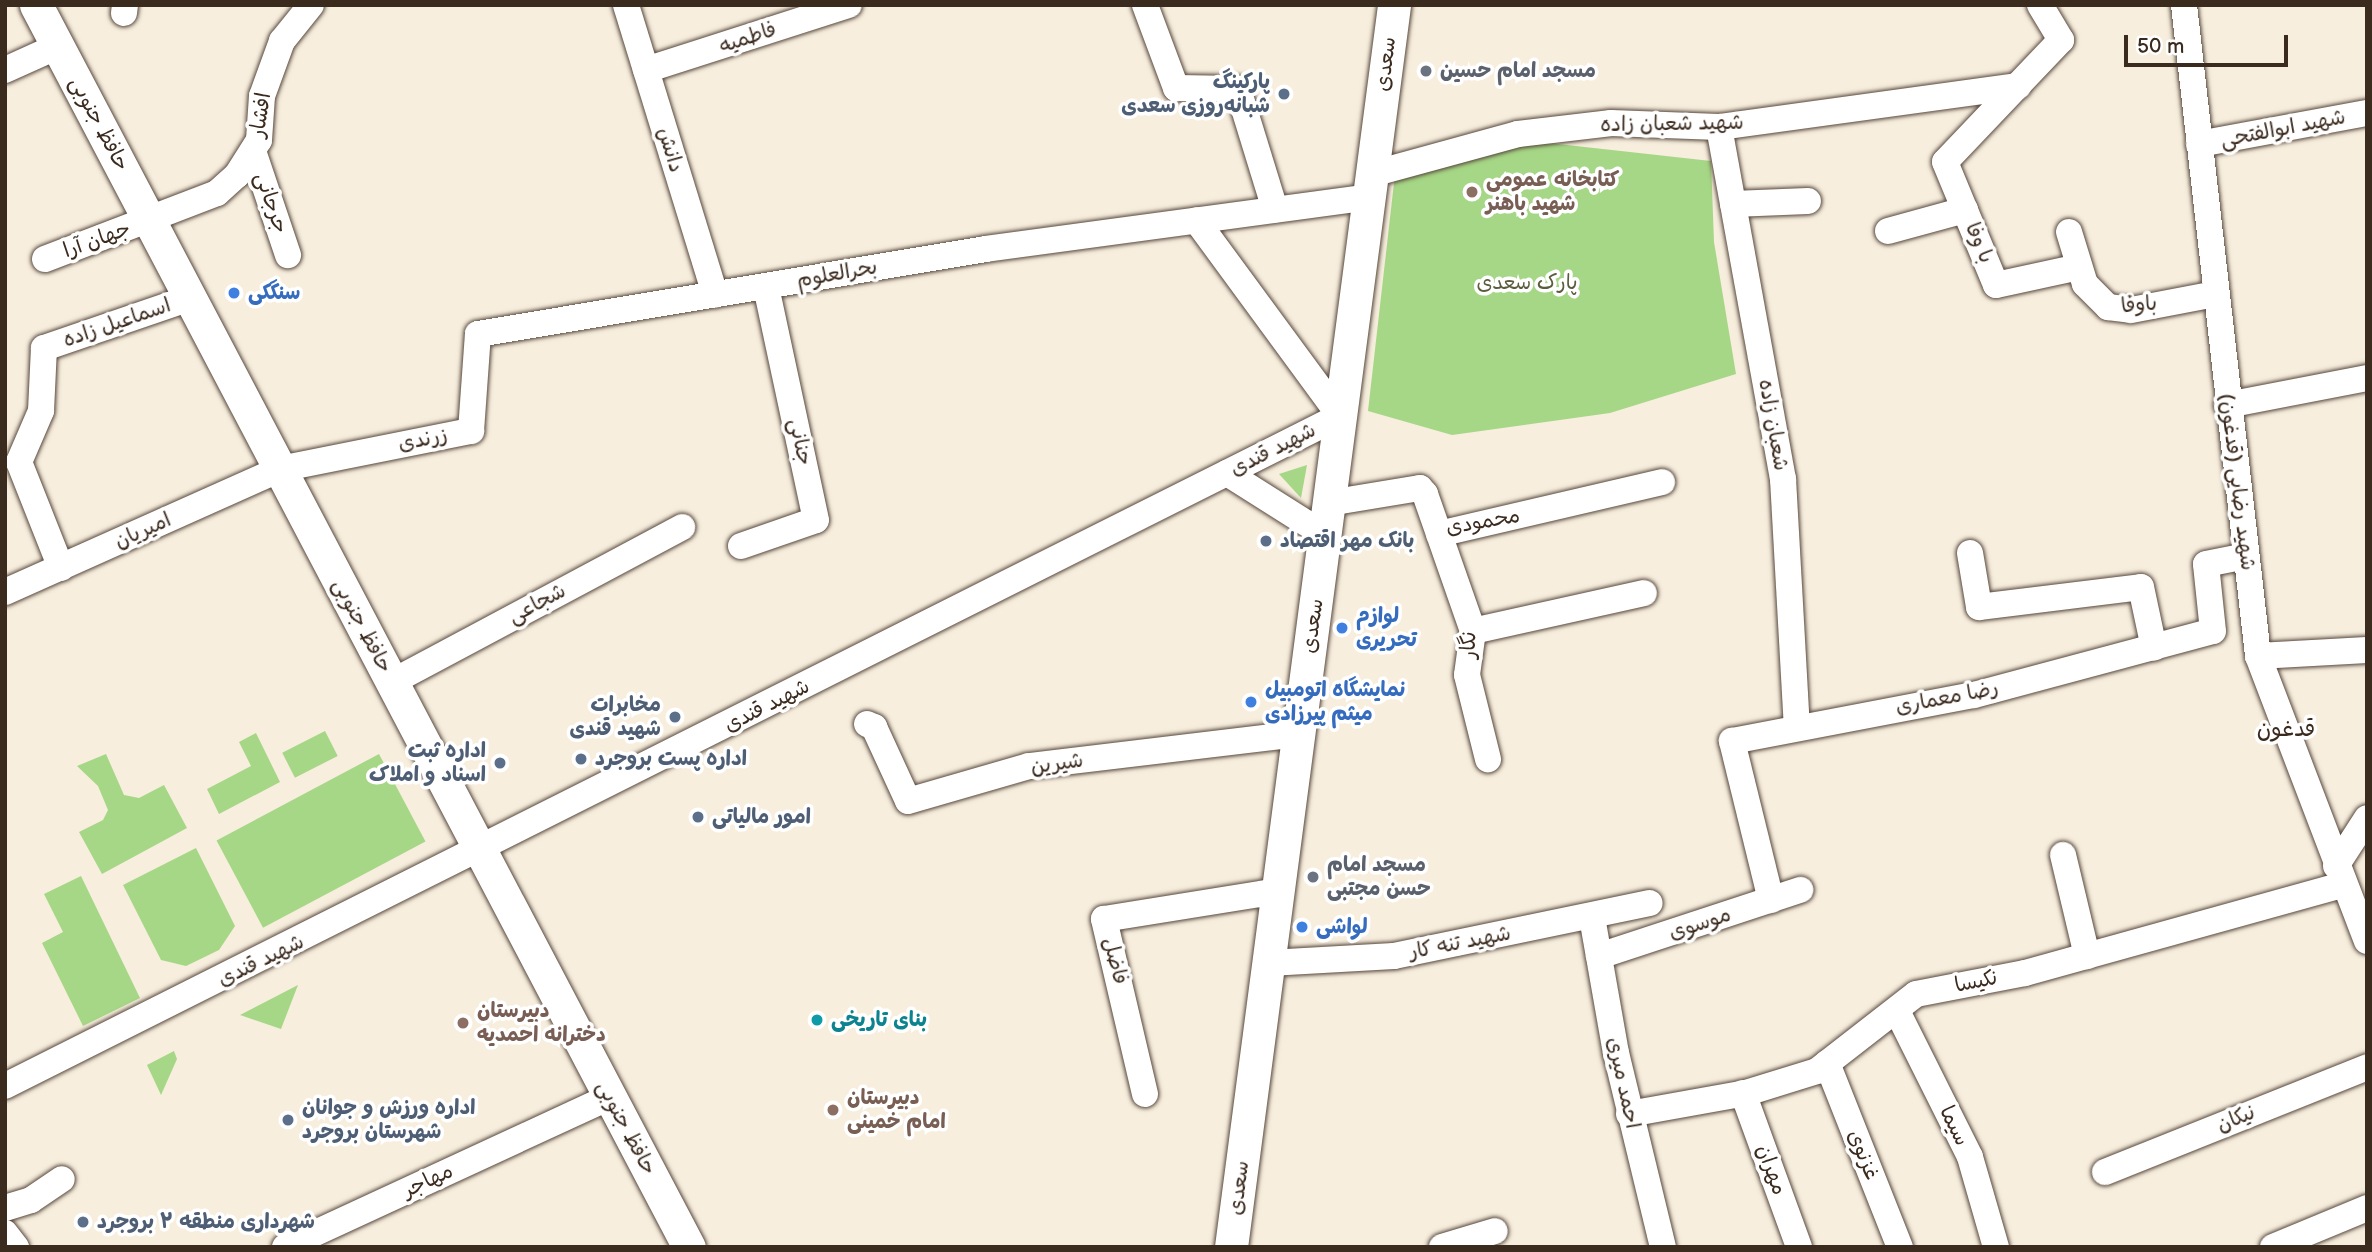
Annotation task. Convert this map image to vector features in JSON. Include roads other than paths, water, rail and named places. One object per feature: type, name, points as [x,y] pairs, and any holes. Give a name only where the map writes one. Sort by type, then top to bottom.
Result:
[{"type":"main road","name":"حافظ جنوبی","points":[[36,5],[689,1247]]},
{"type":"main road","name":"سعدی","points":[[1231,1247],[1394,5]]},
{"type":"street","name":"افشار","points":[[149,221],[217,192],[253,152],[259,140],[262,96],[270,69],[282,41],[311,5]]},
{"type":"street","name":"دانش","points":[[626,5],[715,295]]},
{"type":"street","name":"فاطمیه","points":[[646,70],[849,5]]},
{"type":"street","points":[[1145,5],[1176,88],[1238,89],[1275,209]]},
{"type":"street","points":[[2018,86],[2061,40],[2040,5]]},
{"type":"street","name":"(قدغون) شهید رضایی","points":[[2184,5],[2227,405],[2258,656],[2367,941]]},
{"type":"street","points":[[5,70],[58,46]]},
{"type":"street","name":"شهید شعبان زاده","points":[[1370,186],[1518,134],[1611,123],[1719,127],[2018,86]]},
{"type":"street","name":"با وفا","points":[[2018,86],[1945,162],[1996,285],[2079,267]]},
{"type":"street","name":"شهید ابوالفتحی","points":[[2199,144],[2367,113]]},
{"type":"street","name":"شعبان زاده","points":[[1719,127],[1783,479],[1797,727]]},
{"type":"street","name":"جرجانی","points":[[253,152],[288,255]]},
{"type":"street","name":"بحرالعلوم","points":[[478,334],[766,286],[1275,209],[1370,186]]},
{"type":"street","points":[[1733,204],[1808,201]]},
{"type":"street","points":[[1888,231],[1965,210]]},
{"type":"street","points":[[1196,220],[1340,416]]},
{"type":"street","name":"جهان آرا","points":[[45,259],[149,221]]},
{"type":"street","name":"باوفا","points":[[2069,232],[2085,284],[2108,307],[2131,310],[2215,294]]},
{"type":"street","name":"جنانی","points":[[740,546],[816,520],[766,286]]},
{"type":"street","name":"اسماعیل زاده","points":[[61,568],[19,461],[41,411],[44,348],[190,298]]},
{"type":"street","name":"زرندی","points":[[280,469],[471,431],[478,334]]},
{"type":"street","points":[[2227,405],[2367,378]]},
{"type":"street","name":"شهید قندی","points":[[5,1086],[481,851],[1340,416]]},
{"type":"street","name":"امیریان","points":[[5,592],[280,469]]},
{"type":"street","points":[[1227,473],[1327,519]]},
{"type":"street","name":"محمودی","points":[[1327,519],[1420,488],[1439,534],[1662,482]]},
{"type":"street","name":"شجاعی","points":[[392,682],[682,527]]},
{"type":"street","name":"نگار","points":[[1439,534],[1473,631],[1467,675],[1488,759]]},
{"type":"street","points":[[1970,553],[1979,607],[2141,587],[2154,648]]},
{"type":"street","name":"رضا معماری","points":[[1771,900],[1732,741],[1973,695],[2213,631],[2206,564],[2246,556]]},
{"type":"street","points":[[1473,631],[1644,593]]},
{"type":"street","points":[[2258,656],[2367,650]]},
{"type":"street","name":"شیرین","points":[[867,724],[874,727],[908,802],[1029,766],[1298,734]]},
{"type":"street","points":[[2340,876],[2367,818]]},
{"type":"street","points":[[2063,855],[2087,956]]},
{"type":"street","name":"نکیسا","points":[[1629,1114],[1743,1093],[1817,1071],[1916,994],[2087,956],[2340,876]]},
{"type":"street","name":"موسوی","points":[[1599,956],[1800,890]]},
{"type":"street","name":"فاضل","points":[[1145,1094],[1104,919],[1278,891]]},
{"type":"street","name":"شهید تنه کار","points":[[1269,963],[1394,956],[1650,903]]},
{"type":"street","name":"احمد میری","points":[[1592,917],[1629,1114],[1663,1247]]},
{"type":"street","name":"سیما","points":[[1897,1011],[1970,1157],[1996,1247]]},
{"type":"street","name":"غزنوی","points":[[1827,1063],[1900,1247]]},
{"type":"street","name":"نیکان","points":[[2105,1172],[2367,1067]]},
{"type":"street","name":"مهران","points":[[1743,1093],[1799,1247]]},
{"type":"street","name":"مهاجر","points":[[285,1247],[312,1241],[610,1097]]},
{"type":"street","points":[[5,1208],[31,1200],[62,1179]]},
{"type":"street","points":[[2273,1247],[2367,1208]]},
{"type":"street","points":[[1442,1247],[1495,1231]]},
{"type":"street","points":[[5,1233],[16,1247]]},
{"type":"place","name":"مسجد امام حسین","points":[[1426,71]]},
{"type":"place","name":"پارکینگ شبانه‌روزی سعدی","points":[[1284,94]]},
{"type":"place","name":"کتابخانه عمومی شهید باهنر","points":[[1472,192]]},
{"type":"place","name":"سنگکی","points":[[234,293]]},
{"type":"place","name":"بانک مهر اقتصاد","points":[[1266,541]]},
{"type":"place","name":"لوازم تحریری","points":[[1342,628]]},
{"type":"place","name":"نمایشگاه اتومبیل میثم پیرزادی","points":[[1251,702]]},
{"type":"place","name":"مخابرات شهید قندی","points":[[675,717]]},
{"type":"place","name":"اداره پست بروجرد","points":[[581,759]]},
{"type":"place","name":"اداره ثبت اسناد و املاک","points":[[500,763]]},
{"type":"place","name":"امور مالیاتی","points":[[698,817]]},
{"type":"place","name":"مسجد امام حسن مجتبی","points":[[1313,877]]},
{"type":"place","name":"لواشی","points":[[1302,927]]},
{"type":"place","name":"بنای تاریخی","points":[[817,1020]]},
{"type":"place","name":"دبیرستان دخترانه احمدیه","points":[[463,1023]]},
{"type":"place","name":"دبیرستان امام خمینی","points":[[833,1110]]},
{"type":"place","name":"اداره ورزش و جوانان شهرستان بروجرد","points":[[288,1120]]},
{"type":"place","name":"شهرداری منطقه ۲ بروجرد","points":[[83,1222]]},
{"type":"district","name":"قدغون","points":[[2286,729]]},
{"type":"park label","name":"پارک سعدی","points":[[1527,283]]}]
